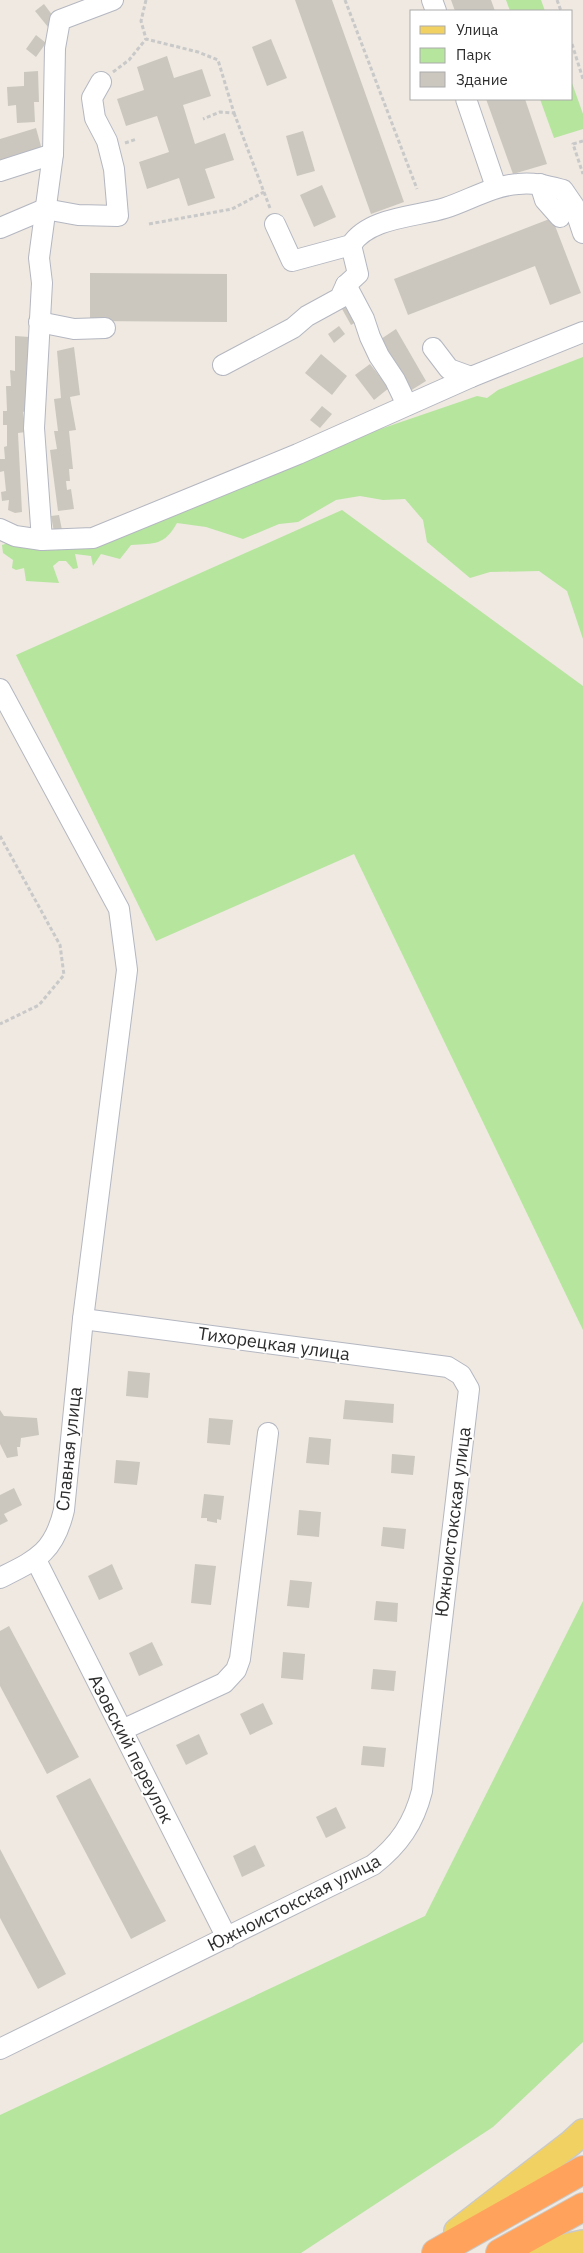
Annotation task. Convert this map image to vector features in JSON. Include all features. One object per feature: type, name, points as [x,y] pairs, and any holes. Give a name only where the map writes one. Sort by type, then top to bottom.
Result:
[{"type":"highway","points":[[436,2253],[583,2170]]},
{"type":"highway","points":[[500,2253],[583,2207]]},
{"type":"main road","points":[[428,2253],[571,2144],[583,2132]]},
{"type":"main road","points":[[538,2253],[583,2243]]},
{"type":"street","points":[[42,540],[34,428],[42,283],[39,258],[52,154],[55,48],[60,20],[113,0]]},
{"type":"street","points":[[0,228],[45,209],[78,215],[118,216],[114,169],[107,141],[95,118],[92,98],[101,82]]},
{"type":"street","points":[[466,100],[496,186]]},
{"type":"street","points":[[0,171],[52,154]]},
{"type":"street","points":[[540,184],[545,200],[560,217]]},
{"type":"street","points":[[275,224],[292,261],[351,244],[358,234],[382,223],[446,208],[496,186],[540,184],[563,190],[574,206],[583,232]]},
{"type":"street","points":[[223,365],[293,328],[307,316],[340,298],[346,285],[358,274],[351,244]]},
{"type":"street","points":[[346,285],[364,319],[379,356],[395,380],[408,405]]},
{"type":"street","points":[[39,322],[74,329],[105,328]]},
{"type":"street","points":[[0,529],[15,536],[42,540],[94,538],[298,454],[471,377],[583,332]]},
{"type":"street","points":[[434,348],[449,369],[471,377]]},
{"type":"street","name":"Славная улица","points":[[0,690],[119,909],[127,970],[83,1319],[64,1510],[57,1533],[36,1560],[0,1578]]},
{"type":"street","name":"Тихорецкая улица","points":[[83,1319],[448,1367],[462,1375]]},
{"type":"street","name":"Южноистокская улица","points":[[0,2048],[373,1865],[388,1854],[401,1840],[418,1807],[422,1792],[468,1389],[462,1375]]},
{"type":"street","points":[[122,1730],[224,1683],[236,1670],[240,1659],[268,1433]]},
{"type":"street","name":"Азовский переулок","points":[[36,1560],[227,1938]]},
{"type":"path","points":[[146,0],[141,21],[146,39],[198,52],[218,60],[234,113],[264,192],[232,209],[149,224]]},
{"type":"path","points":[[345,0],[416,189]]},
{"type":"path","points":[[573,47],[583,79]]},
{"type":"path","points":[[203,119],[220,112],[234,113]]},
{"type":"path","points":[[583,141],[574,144],[583,174]]},
{"type":"path","points":[[0,836],[60,946],[64,975],[39,1005],[0,1024]]},
{"type":"green space","points":[[506,0],[541,0],[545,10],[510,10]]},
{"type":"green space","points":[[573,86],[583,114],[583,129],[554,138],[540,100],[573,100]]},
{"type":"green space","points":[[583,357],[583,639],[567,591],[539,571],[490,572],[470,578],[427,542],[423,520],[405,499],[383,500],[360,496],[336,500],[298,522],[279,524],[243,539],[206,527],[177,523],[163,540],[131,545],[120,559],[101,554],[93,566],[91,556],[75,554],[78,568],[73,569],[66,561],[59,561],[53,566],[59,583],[26,581],[24,568],[16,570],[12,568],[13,560],[3,553],[2,545],[11,542],[41,545],[477,396],[487,398],[498,390]]},
{"type":"green space","points":[[342,510],[583,686],[583,1330],[354,854],[156,941],[16,655]]},
{"type":"green space","points":[[583,1601],[583,2042],[493,2127],[301,2253],[0,2253],[0,2115],[425,1916]]},
{"type":"building","points":[[295,0],[332,0],[404,202],[371,214]]},
{"type":"building","points":[[451,0],[491,0],[495,10],[455,10]]},
{"type":"building","points":[[44,4],[56,20],[48,27],[35,11]]},
{"type":"building","points":[[36,35],[46,43],[36,57],[26,49]]},
{"type":"building","points":[[271,39],[287,78],[267,86],[252,47]]},
{"type":"building","points":[[167,56],[174,78],[202,69],[211,96],[183,105],[195,144],[225,133],[234,160],[205,169],[215,198],[188,206],[179,178],[147,189],[139,162],[169,152],[157,116],[126,126],[117,99],[144,90],[137,67]]},
{"type":"building","points":[[38,71],[39,102],[34,102],[35,122],[17,123],[16,105],[8,106],[7,87],[24,86],[24,72]]},
{"type":"building","points":[[486,100],[525,100],[547,164],[513,174]]},
{"type":"building","points":[[36,128],[42,150],[0,162],[0,139]]},
{"type":"building","points":[[303,131],[315,171],[297,176],[286,136]]},
{"type":"building","points":[[322,185],[336,217],[314,227],[300,195]]},
{"type":"building","points":[[552,218],[581,293],[550,305],[535,266],[408,315],[394,279]]},
{"type":"building","points":[[90,273],[227,274],[227,322],[90,321]]},
{"type":"building","points":[[352,304],[360,320],[351,325],[342,309]]},
{"type":"building","points":[[339,326],[345,334],[334,343],[328,334]]},
{"type":"building","points":[[396,329],[426,381],[410,391],[381,339]]},
{"type":"building","points":[[15,336],[30,337],[31,410],[23,412],[26,432],[18,433],[22,512],[15,513],[8,510],[9,500],[2,501],[1,492],[6,491],[4,471],[0,472],[0,459],[5,459],[4,447],[7,446],[7,425],[3,425],[3,411],[7,411],[6,386],[11,386],[10,370],[15,371]]},
{"type":"building","points":[[74,347],[80,395],[70,397],[76,430],[69,431],[73,469],[69,469],[70,481],[66,481],[67,490],[71,489],[74,509],[58,511],[50,450],[57,449],[54,431],[58,431],[54,399],[61,398],[57,351]]},
{"type":"building","points":[[321,354],[347,376],[332,395],[305,373]]},
{"type":"building","points":[[370,364],[389,388],[374,400],[355,375]]},
{"type":"building","points":[[322,406],[332,414],[320,428],[310,420]]},
{"type":"building","points":[[59,515],[62,530],[54,532],[51,516]]},
{"type":"building","points":[[128,1371],[150,1373],[148,1398],[126,1396]]},
{"type":"building","points":[[345,1400],[394,1404],[393,1423],[343,1419]]},
{"type":"building","points":[[0,1410],[4,1416],[37,1418],[39,1435],[21,1438],[20,1447],[17,1447],[18,1456],[7,1458],[0,1444]]},
{"type":"building","points":[[209,1418],[233,1420],[230,1445],[207,1443]]},
{"type":"building","points":[[309,1437],[331,1439],[329,1465],[306,1463]]},
{"type":"building","points":[[392,1454],[415,1456],[413,1475],[391,1473]]},
{"type":"building","points":[[116,1460],[140,1462],[137,1485],[114,1483]]},
{"type":"building","points":[[14,1488],[22,1505],[4,1514],[8,1521],[0,1525],[0,1495]]},
{"type":"building","points":[[204,1494],[224,1496],[221,1520],[217,1519],[217,1523],[207,1521],[207,1518],[201,1518]]},
{"type":"building","points":[[299,1510],[321,1512],[319,1537],[297,1535]]},
{"type":"building","points":[[383,1527],[406,1529],[404,1549],[381,1546]]},
{"type":"building","points":[[112,1564],[123,1589],[99,1600],[88,1576]]},
{"type":"building","points":[[195,1564],[216,1566],[211,1605],[191,1603]]},
{"type":"building","points":[[290,1580],[312,1582],[309,1608],[287,1606]]},
{"type":"building","points":[[376,1601],[398,1603],[397,1622],[374,1620]]},
{"type":"building","points":[[9,1626],[79,1757],[47,1774],[0,1686],[0,1631]]},
{"type":"building","points":[[152,1642],[163,1665],[139,1676],[129,1653]]},
{"type":"building","points":[[283,1652],[305,1654],[303,1680],[281,1678]]},
{"type":"building","points":[[373,1669],[396,1671],[394,1691],[371,1689]]},
{"type":"building","points":[[263,1703],[273,1724],[250,1735],[240,1714]]},
{"type":"building","points":[[199,1734],[208,1754],[186,1765],[176,1745]]},
{"type":"building","points":[[363,1746],[386,1748],[384,1767],[361,1765]]},
{"type":"building","points":[[90,1778],[166,1921],[131,1939],[56,1796]]},
{"type":"building","points":[[336,1807],[346,1828],[326,1838],[316,1817]]},
{"type":"building","points":[[255,1845],[265,1866],[242,1877],[233,1856]]},
{"type":"building","points":[[0,1849],[66,1974],[38,1989],[0,1918]]}]
